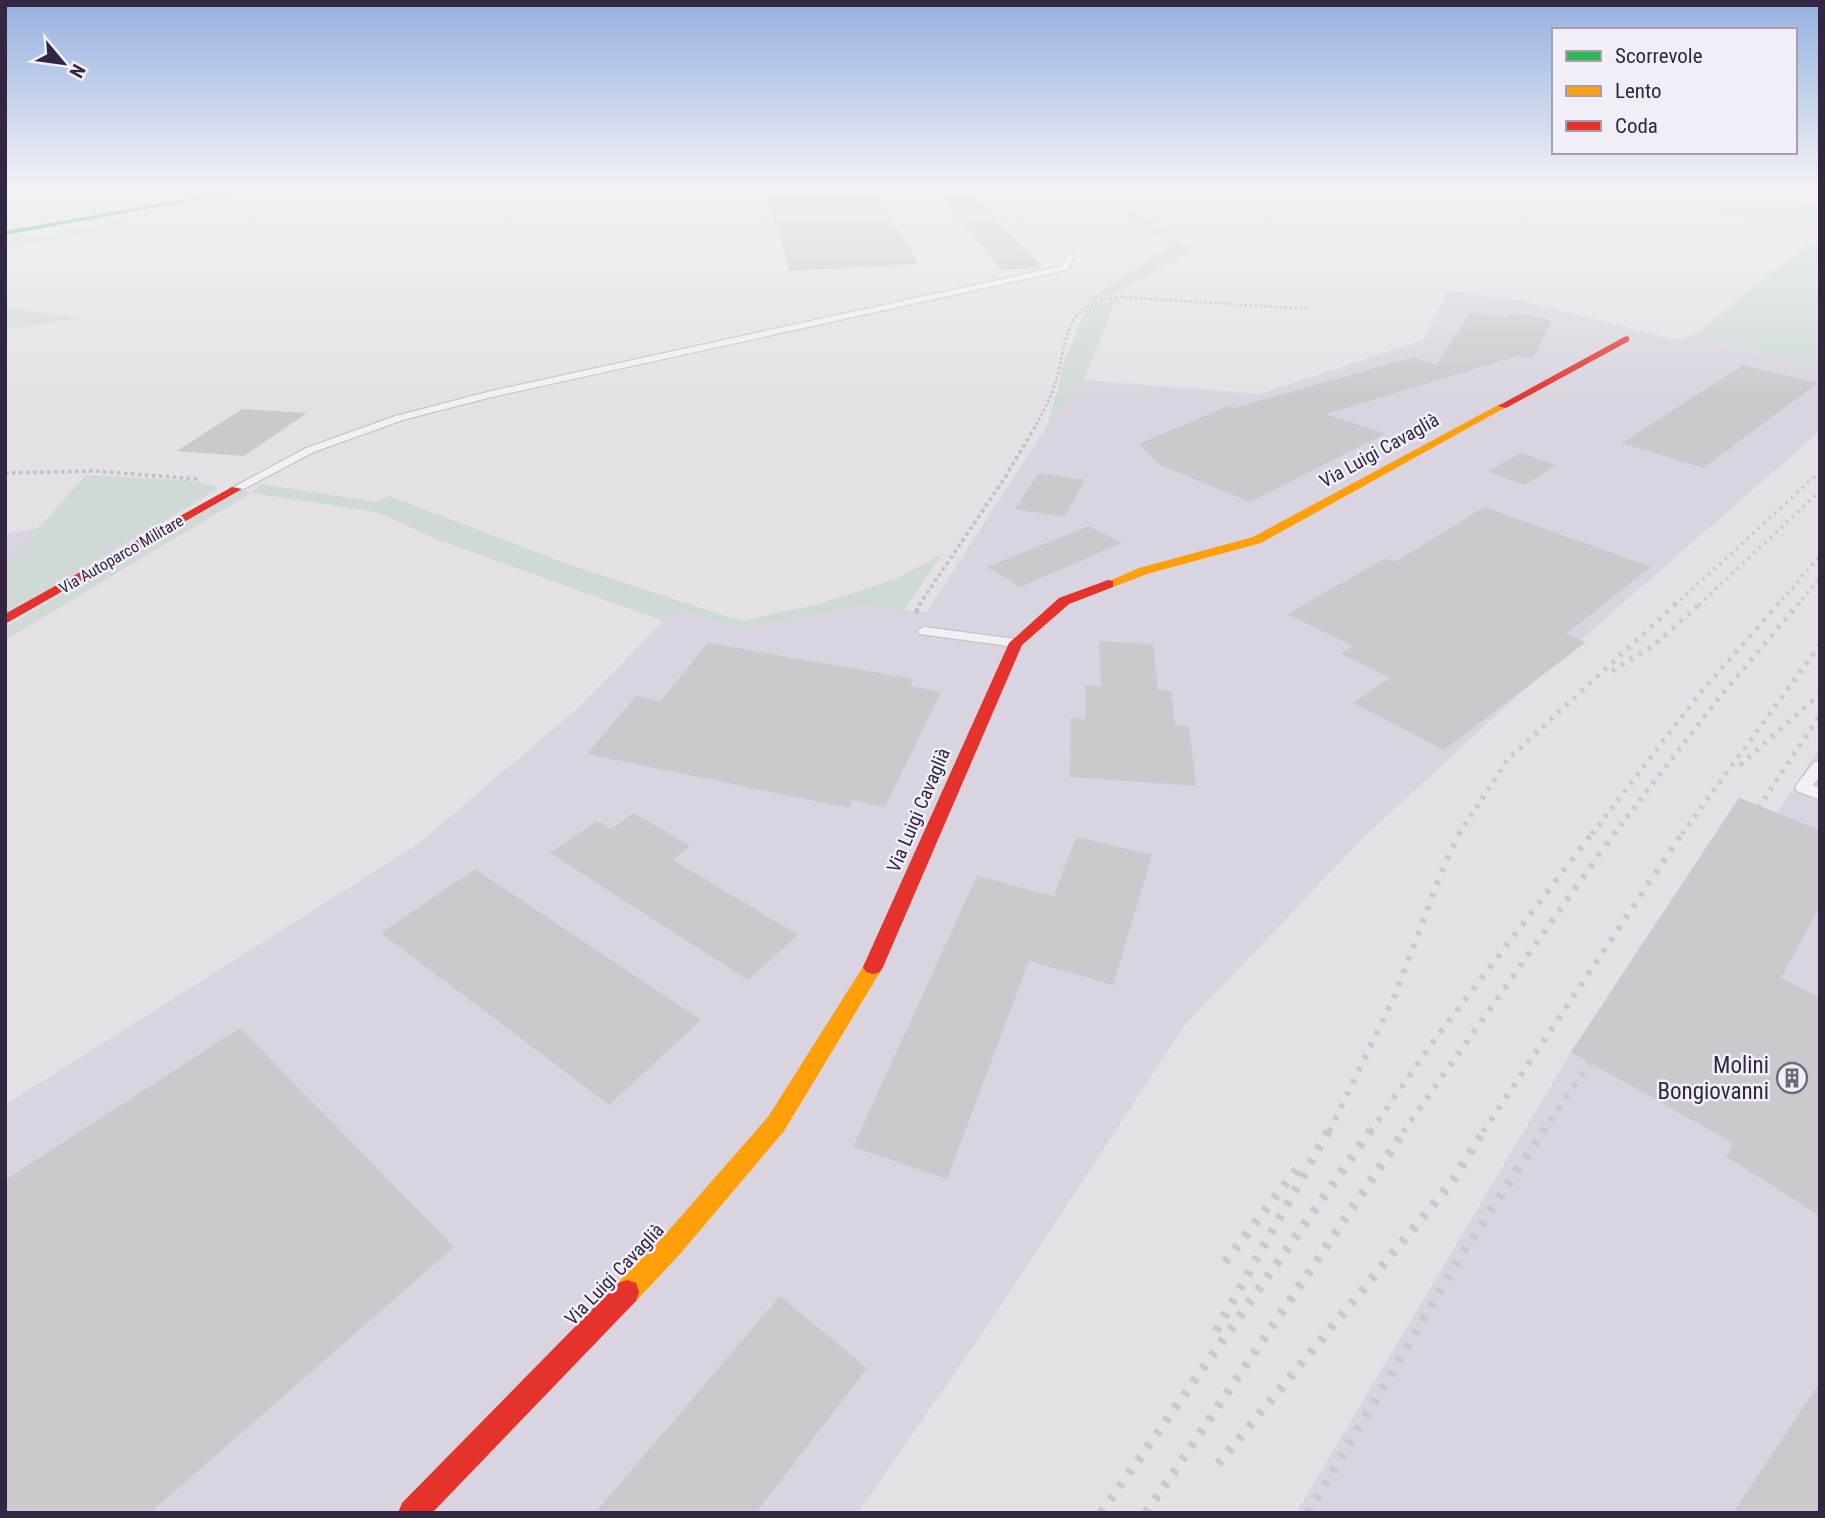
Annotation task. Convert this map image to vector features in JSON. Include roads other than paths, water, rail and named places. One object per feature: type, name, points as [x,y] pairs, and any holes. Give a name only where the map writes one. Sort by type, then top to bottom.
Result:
[{"type":"main road","name":"Via Luigi Cavaglià","points":[[412,1513],[671,1246],[776,1124],[868,979],[978,724],[1016,643],[1064,601],[1143,570],[1257,540],[1626,339]]},
{"type":"main road","name":"Via Autoparco Militare","points":[[5,620],[236,489]]},
{"type":"lane","points":[[236,489],[310,450],[399,418],[491,394],[1064,268],[1069,259]]},
{"type":"lane","points":[[924,631],[1016,643]]},
{"type":"lane","points":[[1820,766],[1803,787],[1820,794]]},
{"type":"railway","points":[[1675,605],[1820,472]]},
{"type":"railway","points":[[1699,605],[1820,491]]},
{"type":"railway","points":[[1777,605],[1820,556]]},
{"type":"railway","points":[[1797,605],[1820,578]]},
{"type":"railway","points":[[1459,834],[1508,759],[1677,603]]},
{"type":"railway","points":[[1612,671],[1654,645],[1701,603]]},
{"type":"railway","points":[[1592,834],[1700,693],[1779,603]]},
{"type":"railway","points":[[1614,834],[1718,699],[1799,603]]},
{"type":"railway","points":[[1682,834],[1820,645]]},
{"type":"railway","points":[[1740,765],[1820,694]]},
{"type":"railway","points":[[1741,834],[1820,715]]},
{"type":"railway","points":[[1370,1132],[1433,1042],[1593,832]]},
{"type":"railway","points":[[1403,1132],[1615,832]]},
{"type":"railway","points":[[1483,1132],[1683,832]]},
{"type":"railway","points":[[1543,1132],[1742,832]]},
{"type":"railway","points":[[1329,1132],[1396,993],[1441,873],[1459,834]]},
{"type":"railway","points":[[1216,1331],[1329,1130]]},
{"type":"railway","points":[[1101,1513],[1371,1130]]},
{"type":"railway","points":[[1146,1513],[1405,1130]]},
{"type":"railway","points":[[1218,1464],[1452,1182],[1484,1130]]},
{"type":"railway","points":[[1308,1513],[1464,1251],[1544,1130]]},
{"type":"railway","points":[[1225,1262],[1301,1164]]},
{"type":"place","name":"Molini Bongiovanni","points":[[1792,1078]]}]
